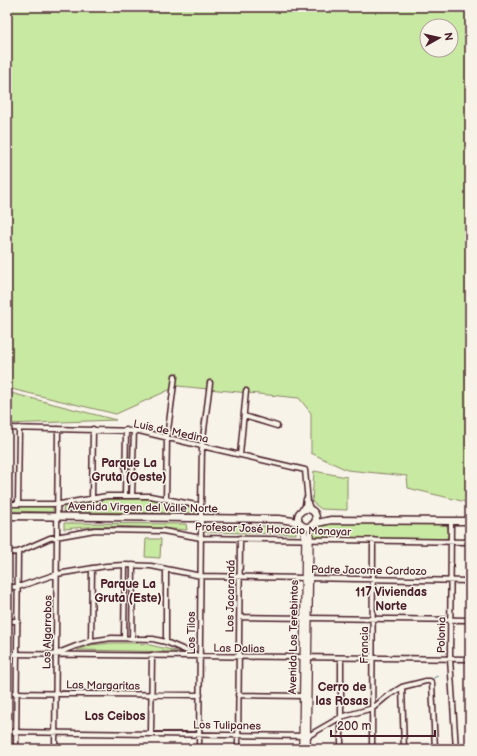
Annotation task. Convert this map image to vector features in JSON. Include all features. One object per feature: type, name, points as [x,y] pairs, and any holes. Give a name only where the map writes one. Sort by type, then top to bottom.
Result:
[{"type":"main road","points":[[331,520],[307,510],[302,511],[299,514],[298,520],[301,525],[306,527],[331,520],[470,520]]},
{"type":"main road","name":"Avenida Virgen del Valle Norte","points":[[7,516],[279,518],[294,515],[302,511]]},
{"type":"main road","points":[[312,511],[316,519],[313,525]]},
{"type":"main road","name":"Avenida Virgen del Valle Norte","points":[[279,518],[293,521],[301,525]]},
{"type":"main road","name":"Avenida Los Terebintos","points":[[301,525],[307,539]]},
{"type":"main road","name":"Avenida Los Terebintos","points":[[307,749],[305,735],[305,696],[307,539],[313,525]]},
{"type":"main road","name":"Avenida Los Terebintos","points":[[302,749],[305,735]]},
{"type":"street","points":[[166,499],[167,438],[175,376]]},
{"type":"street","name":"Los Tilos","points":[[199,749],[202,446],[210,383]]},
{"type":"street","points":[[240,455],[246,390]]},
{"type":"street","points":[[244,416],[277,426]]},
{"type":"street","name":"Luis de Medina","points":[[7,428],[134,430],[305,470],[307,491]]},
{"type":"street","points":[[18,504],[19,428]]},
{"type":"street","name":"Los Algarrobos","points":[[55,749],[57,574],[56,504],[58,429]]},
{"type":"street","points":[[92,499],[93,429]]},
{"type":"street","points":[[125,496],[126,430]]},
{"type":"street","points":[[132,496],[134,430]]},
{"type":"street","points":[[307,491],[308,503],[312,511]]},
{"type":"street","points":[[302,511],[305,505],[307,491]]},
{"type":"street","points":[[7,504],[56,504],[107,496],[150,496],[201,506]]},
{"type":"street","name":"Polonia","points":[[451,521],[450,659],[456,749]]},
{"type":"street","name":"Profesor José Horacio Monayar","points":[[7,553],[18,552],[50,538],[95,530],[163,531],[201,538],[470,542]]},
{"type":"street","name":"Los Jacarandá","points":[[238,749],[240,538]]},
{"type":"street","name":"Francia","points":[[372,749],[373,540]]},
{"type":"street","points":[[16,749],[18,552]]},
{"type":"street","points":[[124,638],[125,565]]},
{"type":"street","name":"Padre Jacome Cardozo","points":[[7,587],[18,587],[57,574],[106,566],[125,565],[151,566],[201,576],[470,581]]},
{"type":"street","points":[[132,638],[133,566]]},
{"type":"street","points":[[91,641],[92,568]]},
{"type":"street","points":[[166,569],[166,642]]},
{"type":"street","points":[[239,617],[470,620]]},
{"type":"street","points":[[7,621],[18,621]]},
{"type":"street","points":[[56,654],[91,641],[112,638],[132,638],[153,639],[166,642],[200,656]]},
{"type":"street","name":"Las Dalias","points":[[7,654],[470,659]]},
{"type":"street","points":[[151,734],[152,656]]},
{"type":"street","points":[[341,658],[341,749]]},
{"type":"street","points":[[305,735],[341,717],[373,708],[386,697],[402,688],[430,681],[432,683],[435,749]]},
{"type":"street","points":[[402,688],[404,749]]},
{"type":"street","name":"Las Margaritas","points":[[7,693],[200,695]]},
{"type":"street","points":[[238,695],[305,696]]},
{"type":"street","name":"Los Tulipanes","points":[[7,732],[305,735]]},
{"type":"green space","points":[[7,7],[470,7],[470,503],[408,488],[407,476],[347,470],[311,453],[311,413],[299,398],[178,386],[116,414],[7,388]]},
{"type":"green space","points":[[7,392],[116,420],[7,424]]},
{"type":"green space","points":[[314,471],[347,477],[347,510],[321,509],[312,502]]},
{"type":"green space","points":[[108,499],[151,499],[197,508],[196,513],[63,512],[64,506]]},
{"type":"green space","points":[[7,506],[53,506],[53,512],[7,511]]},
{"type":"green space","points":[[64,523],[186,524],[187,530],[110,526],[64,529]]},
{"type":"green space","points":[[325,523],[445,524],[448,529],[448,533],[447,538],[444,539],[313,537],[314,529]]},
{"type":"green space","points":[[205,525],[296,527],[296,534],[205,532]]},
{"type":"green space","points":[[146,539],[161,539],[160,558],[145,557]]},
{"type":"green space","points":[[111,643],[146,644],[180,652],[77,650],[91,645]]},
{"type":"waterway","points":[[432,680],[438,676]]},
{"type":"district","name":"Parque La Gruta (Oeste)","points":[[129,470]]},
{"type":"district","name":"Parque La Gruta (Este)","points":[[128,591]]},
{"type":"district","name":"117 Viviendas Norte","points":[[391,599]]},
{"type":"district","name":"Cerro de las Rosas","points":[[342,694]]},
{"type":"district","name":"Los Ceibos","points":[[115,716]]}]
